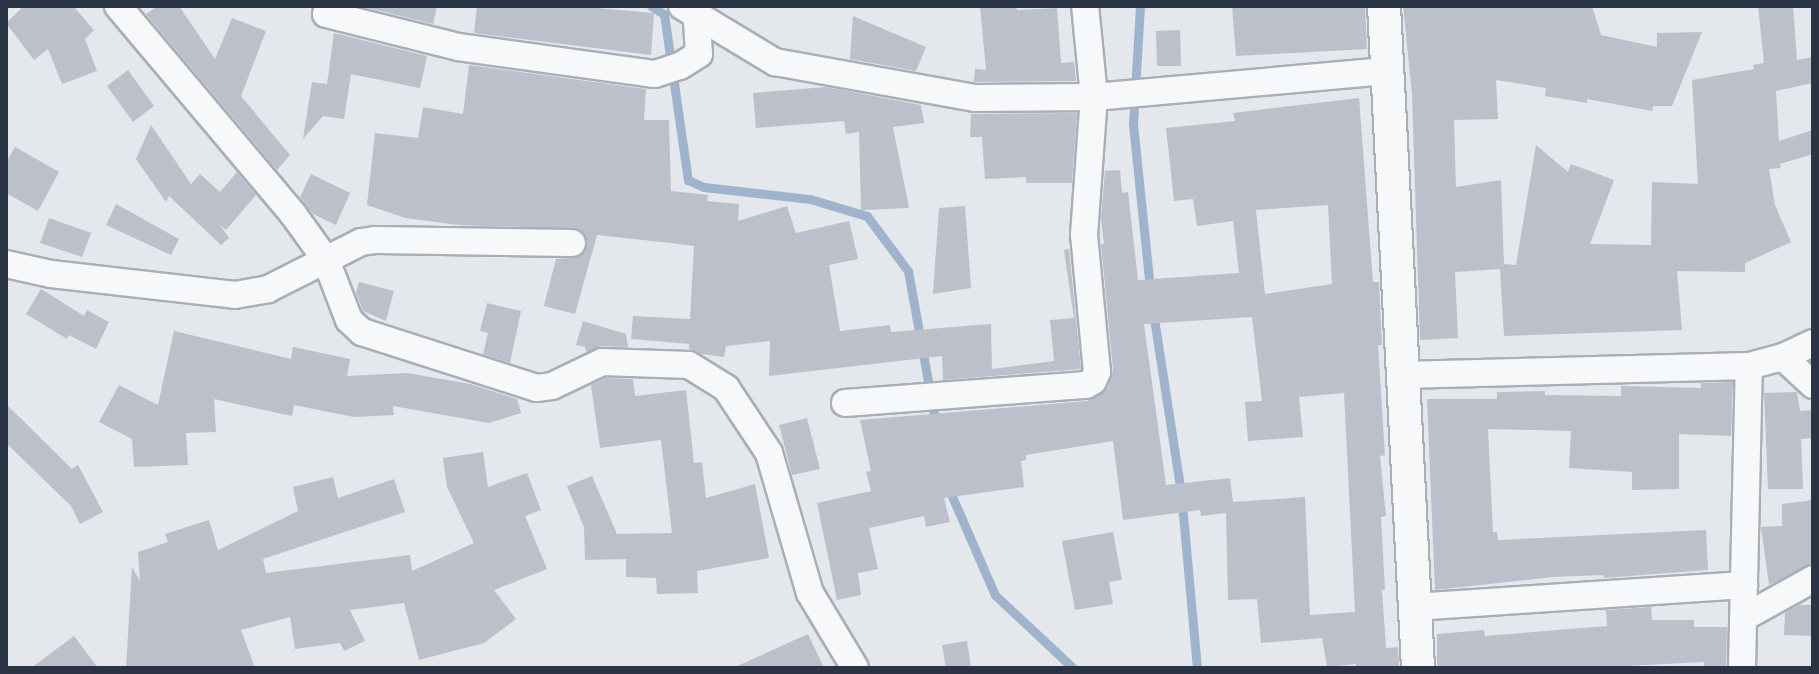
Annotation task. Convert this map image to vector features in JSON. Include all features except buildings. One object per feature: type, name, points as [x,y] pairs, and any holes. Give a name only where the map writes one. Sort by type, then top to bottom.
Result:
[{"type":"street","points":[[118,6],[293,214],[326,260],[349,320],[362,332],[536,388],[552,386],[602,362],[689,365],[726,388],[769,453],[810,593],[855,668]]},
{"type":"street","points":[[845,403],[1086,385],[1093,381],[1097,372],[1084,235],[1104,96],[1085,6]]},
{"type":"street","points":[[1388,7],[1386,71],[1418,668]]},
{"type":"street","points":[[692,10],[775,62],[975,98],[1104,96],[1386,71]]},
{"type":"street","points":[[326,14],[458,47],[592,68],[655,74],[674,69],[699,54],[692,10]]},
{"type":"street","points":[[6,264],[51,274],[235,295],[268,289],[361,242],[572,243]]},
{"type":"street","points":[[1402,375],[1749,366],[1783,357],[1813,343]]},
{"type":"street","points":[[1783,357],[1813,385]]},
{"type":"street","points":[[1742,668],[1749,366]]},
{"type":"street","points":[[1743,618],[1813,579]]},
{"type":"street","points":[[1414,607],[1744,585]]},
{"type":"waterway","points":[[651,6],[664,14],[688,180],[704,187],[810,199],[867,216],[908,271],[936,425]]},
{"type":"waterway","points":[[1140,6],[1133,124],[1150,289]]},
{"type":"waterway","points":[[1153,312],[1181,493],[1197,668]]},
{"type":"waterway","points":[[948,487],[995,595],[1073,668]]}]
